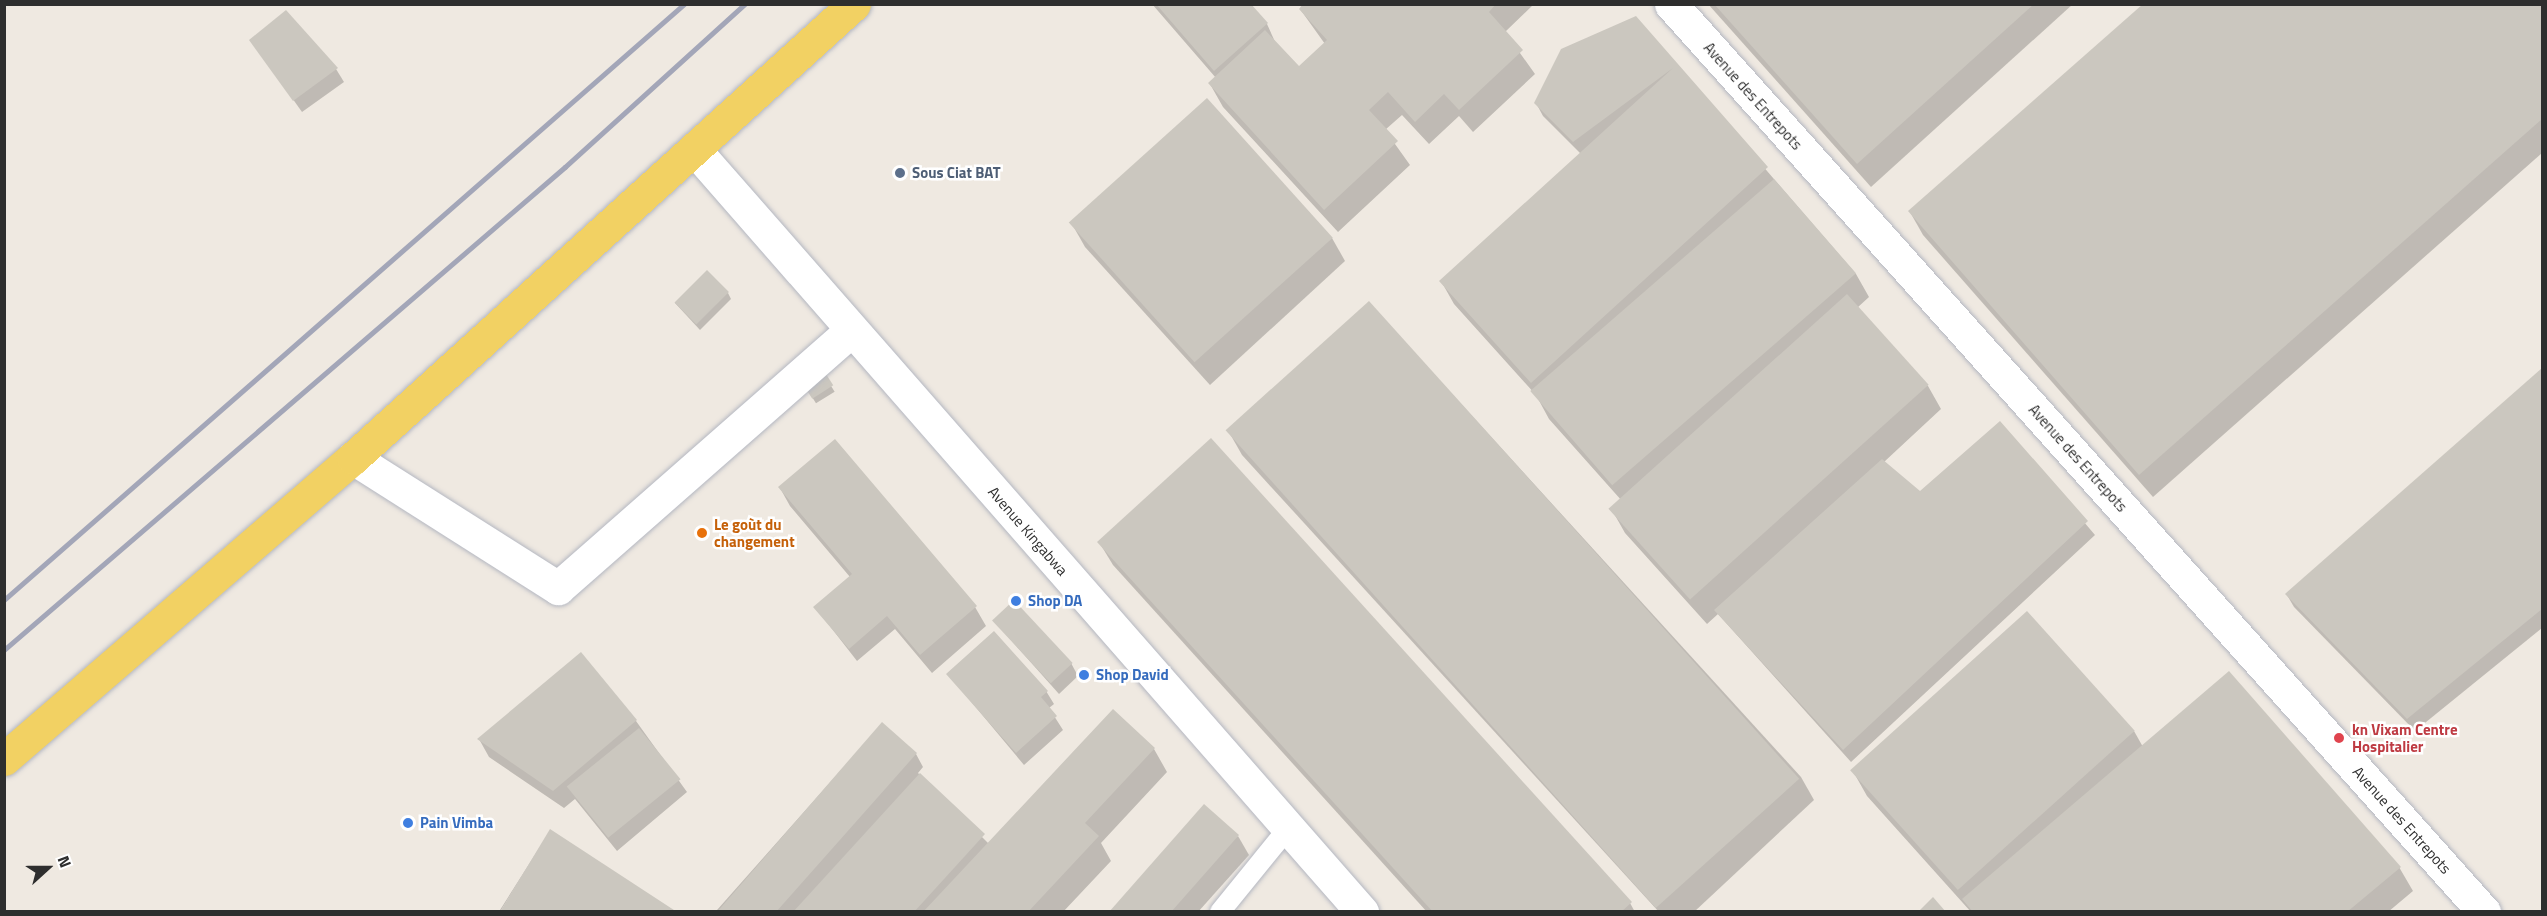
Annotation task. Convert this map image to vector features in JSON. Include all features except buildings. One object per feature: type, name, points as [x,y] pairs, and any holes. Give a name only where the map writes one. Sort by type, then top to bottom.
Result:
[{"type":"main road","points":[[4,759],[352,458],[854,4]]},
{"type":"street","name":"Avenue des Entrepots","points":[[1671,4],[2484,912]]},
{"type":"street","name":"Avenue Kingabwa","points":[[694,150],[1362,912]]},
{"type":"street","points":[[352,458],[558,588],[852,330]]},
{"type":"lane","points":[[1220,912],[1289,827]]},
{"type":"railway","points":[[4,600],[684,4]]},
{"type":"railway","points":[[4,650],[565,167],[745,4]]},
{"type":"place","name":"Sous Ciat BAT","points":[[900,173]]},
{"type":"place","name":"Le goùt du changement","points":[[702,533]]},
{"type":"place","name":"Shop DA","points":[[1016,601]]},
{"type":"place","name":"Shop David","points":[[1084,675]]},
{"type":"place","name":"kn Vixam Centre Hospitalier","points":[[2339,738]]},
{"type":"place","name":"Pain Vimba","points":[[408,823]]}]
